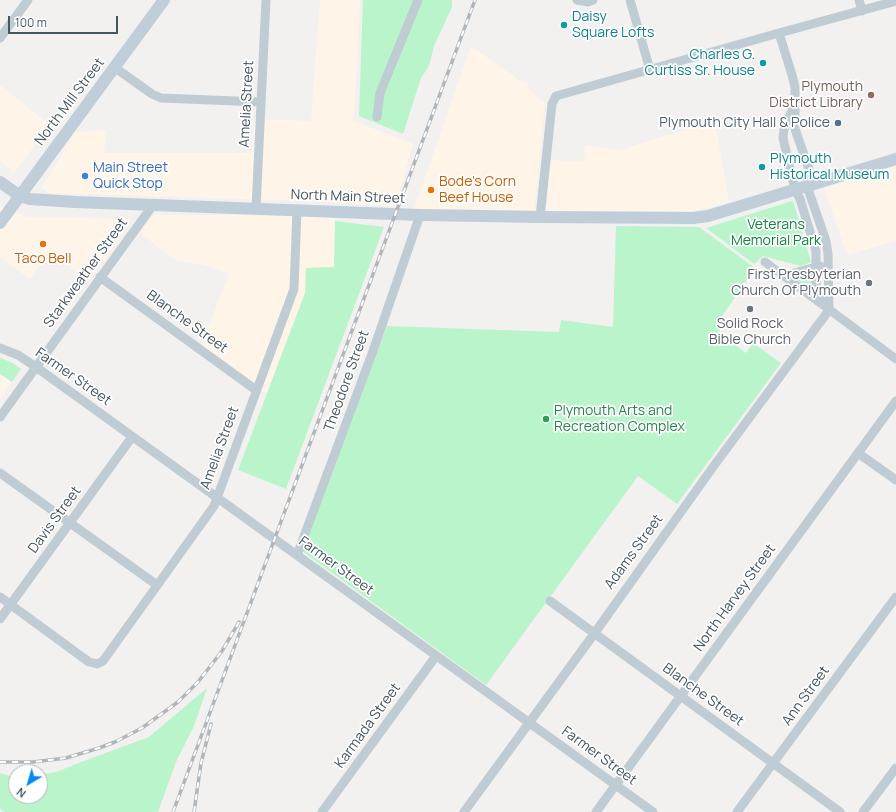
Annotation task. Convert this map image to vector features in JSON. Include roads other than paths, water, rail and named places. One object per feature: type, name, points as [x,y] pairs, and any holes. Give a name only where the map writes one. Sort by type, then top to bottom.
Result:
[{"type":"main road","name":"North Mill Street","points":[[0,223],[164,0]]},
{"type":"main road","name":"North Main Street","points":[[20,196],[30,199],[153,205],[420,215],[693,218],[708,216],[896,159]]},
{"type":"main road","points":[[0,182],[20,196]]},
{"type":"street","points":[[0,38],[28,0]]},
{"type":"street","name":"Amelia Street","points":[[256,208],[266,0]]},
{"type":"street","points":[[377,117],[380,93],[418,0]]},
{"type":"street","points":[[577,0],[588,2],[593,0]]},
{"type":"street","points":[[630,0],[650,70]]},
{"type":"street","points":[[859,0],[862,10]]},
{"type":"street","points":[[540,217],[552,101],[559,94],[896,1]]},
{"type":"street","points":[[779,33],[795,87],[795,129],[810,169],[801,188],[800,199],[816,251],[817,290],[819,296],[829,310]]},
{"type":"street","points":[[114,67],[152,94],[161,98],[261,102]]},
{"type":"street","points":[[794,106],[784,129],[783,138],[801,188],[826,241],[828,254],[829,310]]},
{"type":"street","name":"Starkweather Street","points":[[0,417],[153,205]]},
{"type":"street","name":"Amelia Street","points":[[11,605],[90,662],[97,664],[103,660],[214,506],[294,289],[297,210]]},
{"type":"street","name":"Theodore Street","points":[[297,555],[373,351],[420,215]]},
{"type":"street","points":[[765,262],[896,359]]},
{"type":"street","points":[[783,276],[828,265]]},
{"type":"street","name":"Blanche Street","points":[[100,277],[256,390]]},
{"type":"street","name":"Adams Street","points":[[464,812],[594,634],[713,467],[829,310]]},
{"type":"street","name":"Farmer Street","points":[[0,348],[18,355],[36,367],[653,812]]},
{"type":"street","name":"North Harvey Street","points":[[596,812],[896,401]]},
{"type":"street","name":"Davis Street","points":[[0,619],[132,437]]},
{"type":"street","points":[[858,453],[896,480]]},
{"type":"street","points":[[0,472],[157,585]]},
{"type":"street","points":[[0,597],[11,605]]},
{"type":"street","name":"Ann Street","points":[[738,812],[896,597]]},
{"type":"street","name":"Blanche Street","points":[[550,601],[840,812]]},
{"type":"street","name":"Karmada Street","points":[[322,812],[436,656]]},
{"type":"street","points":[[863,812],[896,768]]},
{"type":"railway","points":[[173,812],[475,0]]},
{"type":"railway","points":[[0,762],[33,762],[66,758],[115,742],[142,728],[178,702],[198,682],[222,651],[239,622]]},
{"type":"railway","points":[[194,812],[201,763],[211,724]]},
{"type":"place","name":"Daisy Square Lofts","points":[[564,25]]},
{"type":"place","name":"Charles G. Curtiss Sr. House","points":[[763,63]]},
{"type":"place","name":"Plymouth District Library","points":[[871,95]]},
{"type":"place","name":"Plymouth City Hall & Police","points":[[838,123]]},
{"type":"place","name":"Plymouth Historical Museum","points":[[762,167]]},
{"type":"place","name":"Main Street Quick Stop","points":[[85,176]]},
{"type":"place","name":"Bode's Corn Beef House","points":[[431,190]]},
{"type":"place","name":"Taco Bell","points":[[43,244]]},
{"type":"place","name":"First Presbyterian Church Of Plymouth","points":[[869,283]]},
{"type":"place","name":"Solid Rock Bible Church","points":[[750,309]]},
{"type":"place","name":"Plymouth Arts and Recreation Complex","points":[[546,419]]},
{"type":"park label","name":"Veterans Memorial Park","points":[[776,234]]}]
